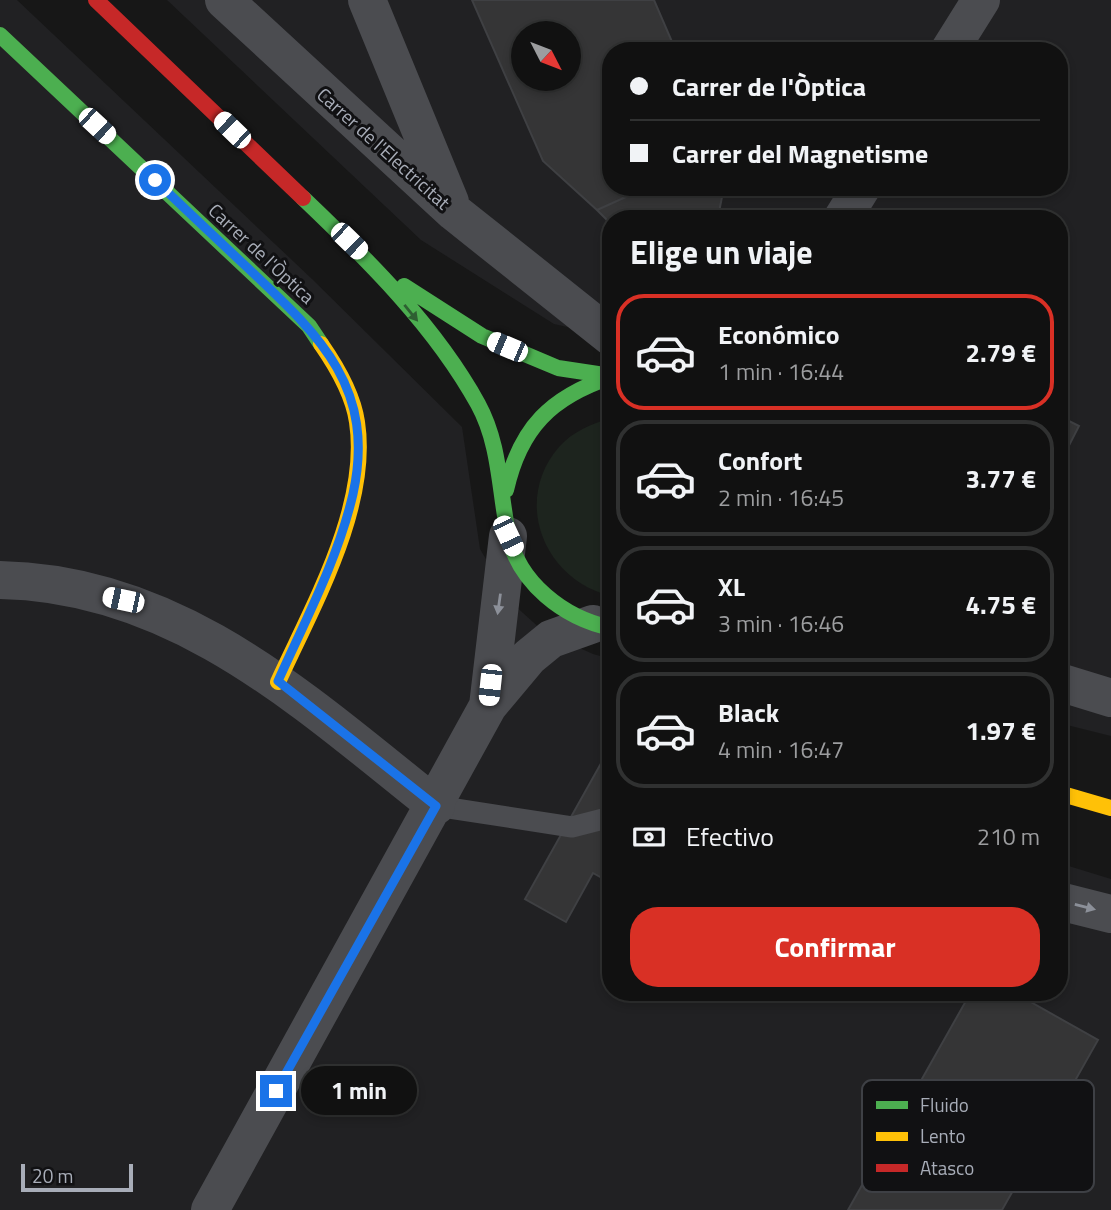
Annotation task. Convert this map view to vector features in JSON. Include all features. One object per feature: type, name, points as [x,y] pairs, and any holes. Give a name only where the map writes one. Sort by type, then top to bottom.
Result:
[{"type":"street","points":[[96,0],[368,260],[442,351],[478,404],[494,439],[506,521],[526,575],[555,605],[602,627]]},
{"type":"street","name":"Carrer de l'Electricitat","points":[[224,0],[454,212],[602,330]]},
{"type":"street","points":[[367,0],[454,212]]},
{"type":"street","points":[[955,42],[981,0]]},
{"type":"street","name":"Carrer de l'Òptica","points":[[0,35],[309,326],[333,360],[348,391],[357,424],[358,456],[353,493],[342,531],[278,681]]},
{"type":"street","points":[[368,260],[482,336],[590,381]]},
{"type":"street","name":"Carrer de l'Electricitat","points":[[549,290],[580,335],[590,381]]},
{"type":"street","points":[[488,706],[510,465],[528,429],[590,381]]},
{"type":"street","points":[[0,580],[72,589],[123,600],[171,618],[278,681],[436,806]]},
{"type":"street","points":[[210,1210],[436,806],[488,706],[529,657],[551,639],[602,628]]},
{"type":"street","points":[[1068,685],[1111,698]]},
{"type":"street","points":[[1068,796],[1111,808]]},
{"type":"street","points":[[1068,903],[1111,914]]},
{"type":"lane","points":[[436,806],[572,827],[602,819]]},
{"type":"shaded area","points":[[0,0],[17,0],[312,279],[462,427],[480,549],[512,603],[544,632],[602,656],[602,1001],[1068,1001],[1068,866],[1111,879],[1111,1210],[0,1210]]},
{"type":"shaded area","points":[[167,0],[1111,0],[1111,736],[1068,725],[1068,210],[602,210],[602,335],[554,324],[421,240]]},
{"type":"shaded area","points":[[602,421],[602,592],[568,574],[553,556],[542,536],[537,514],[538,491],[545,468],[564,441]]},
{"type":"building","points":[[472,0],[654,0],[672,42],[602,42],[602,196],[628,196],[597,210],[543,161],[512,91],[581,91],[581,21],[511,21],[511,88]]},
{"type":"building","points":[[628,196],[722,196],[719,210],[602,210],[602,215],[597,210]]},
{"type":"building","points":[[1068,420],[1079,426],[1068,447]]},
{"type":"building","points":[[602,762],[602,878],[593,873],[566,922],[525,899]]},
{"type":"building","points":[[966,1001],[1029,1001],[1098,1040],[1075,1080],[921,1080]]},
{"type":"building","points":[[862,1185],[862,1192],[1012,1192],[1002,1210],[848,1210]]},
{"type":"traffic: fast","points":[[0,35],[309,326],[321,344]]},
{"type":"traffic: fast","points":[[303,198],[375,269],[421,321],[461,375],[478,404],[491,435],[508,533],[522,568],[546,596],[560,607],[602,626]]},
{"type":"traffic: fast","points":[[404,286],[482,336],[558,368],[602,375]]},
{"type":"traffic: fast","points":[[506,490],[520,449],[541,418],[571,394],[602,380]]},
{"type":"traffic: slow","points":[[278,682],[335,556],[355,488],[359,454],[355,412],[344,381],[321,344]]},
{"type":"traffic: slow","points":[[1068,796],[1111,808]]},
{"type":"traffic: jam","points":[[96,0],[303,198]]},
{"type":"route","points":[[155,180],[309,326],[333,360],[348,391],[357,424],[358,456],[353,493],[342,531],[278,681],[436,806],[276,1091]]}]
